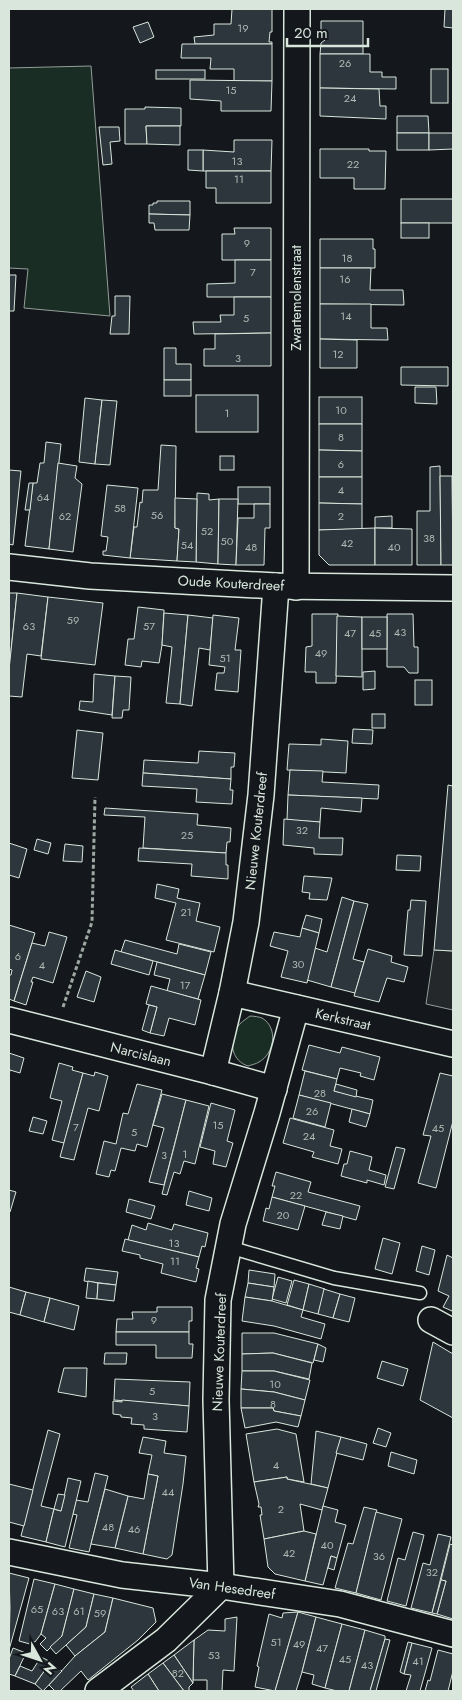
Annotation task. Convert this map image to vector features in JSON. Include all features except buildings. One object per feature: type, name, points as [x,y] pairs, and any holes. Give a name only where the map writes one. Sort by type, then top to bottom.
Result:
[{"type":"street","name":"Zwartemolenstraat","points":[[286,586],[297,9]]},
{"type":"street","name":"Oude Kouterdreef","points":[[9,567],[90,576],[286,586],[453,588]]},
{"type":"street","name":"Nieuwe Kouterdreef","points":[[213,1072],[232,993],[246,922],[286,586]]},
{"type":"street","name":"Kerkstraat","points":[[232,993],[453,1044]]},
{"type":"street","name":"Nieuwe Kouterdreef","points":[[221,1586],[216,1400],[218,1300],[233,1224],[274,1089],[296,1008]]},
{"type":"street","name":"Narcislaan","points":[[9,1020],[274,1089]]},
{"type":"street","points":[[431,1320],[453,1332]]},
{"type":"street","name":"Van Hesedreef","points":[[9,1552],[122,1575],[221,1586],[340,1604],[453,1634]]},
{"type":"street","points":[[98,1691],[166,1640],[221,1586]]},
{"type":"lane","points":[[229,1247],[334,1278],[420,1293]]},
{"type":"path","points":[[55,1032],[92,922],[95,797]]},
{"type":"green space","points":[[91,66],[110,316],[24,308],[28,269],[9,268],[9,68]]},
{"type":"green space","points":[[250,1016],[262,1018],[267,1022],[271,1028],[272,1041],[271,1047],[264,1058],[258,1063],[248,1066],[235,1056],[233,1040],[237,1027]]},
{"type":"shaded area","points":[[434,950],[453,951],[453,1010],[426,1004]]}]
